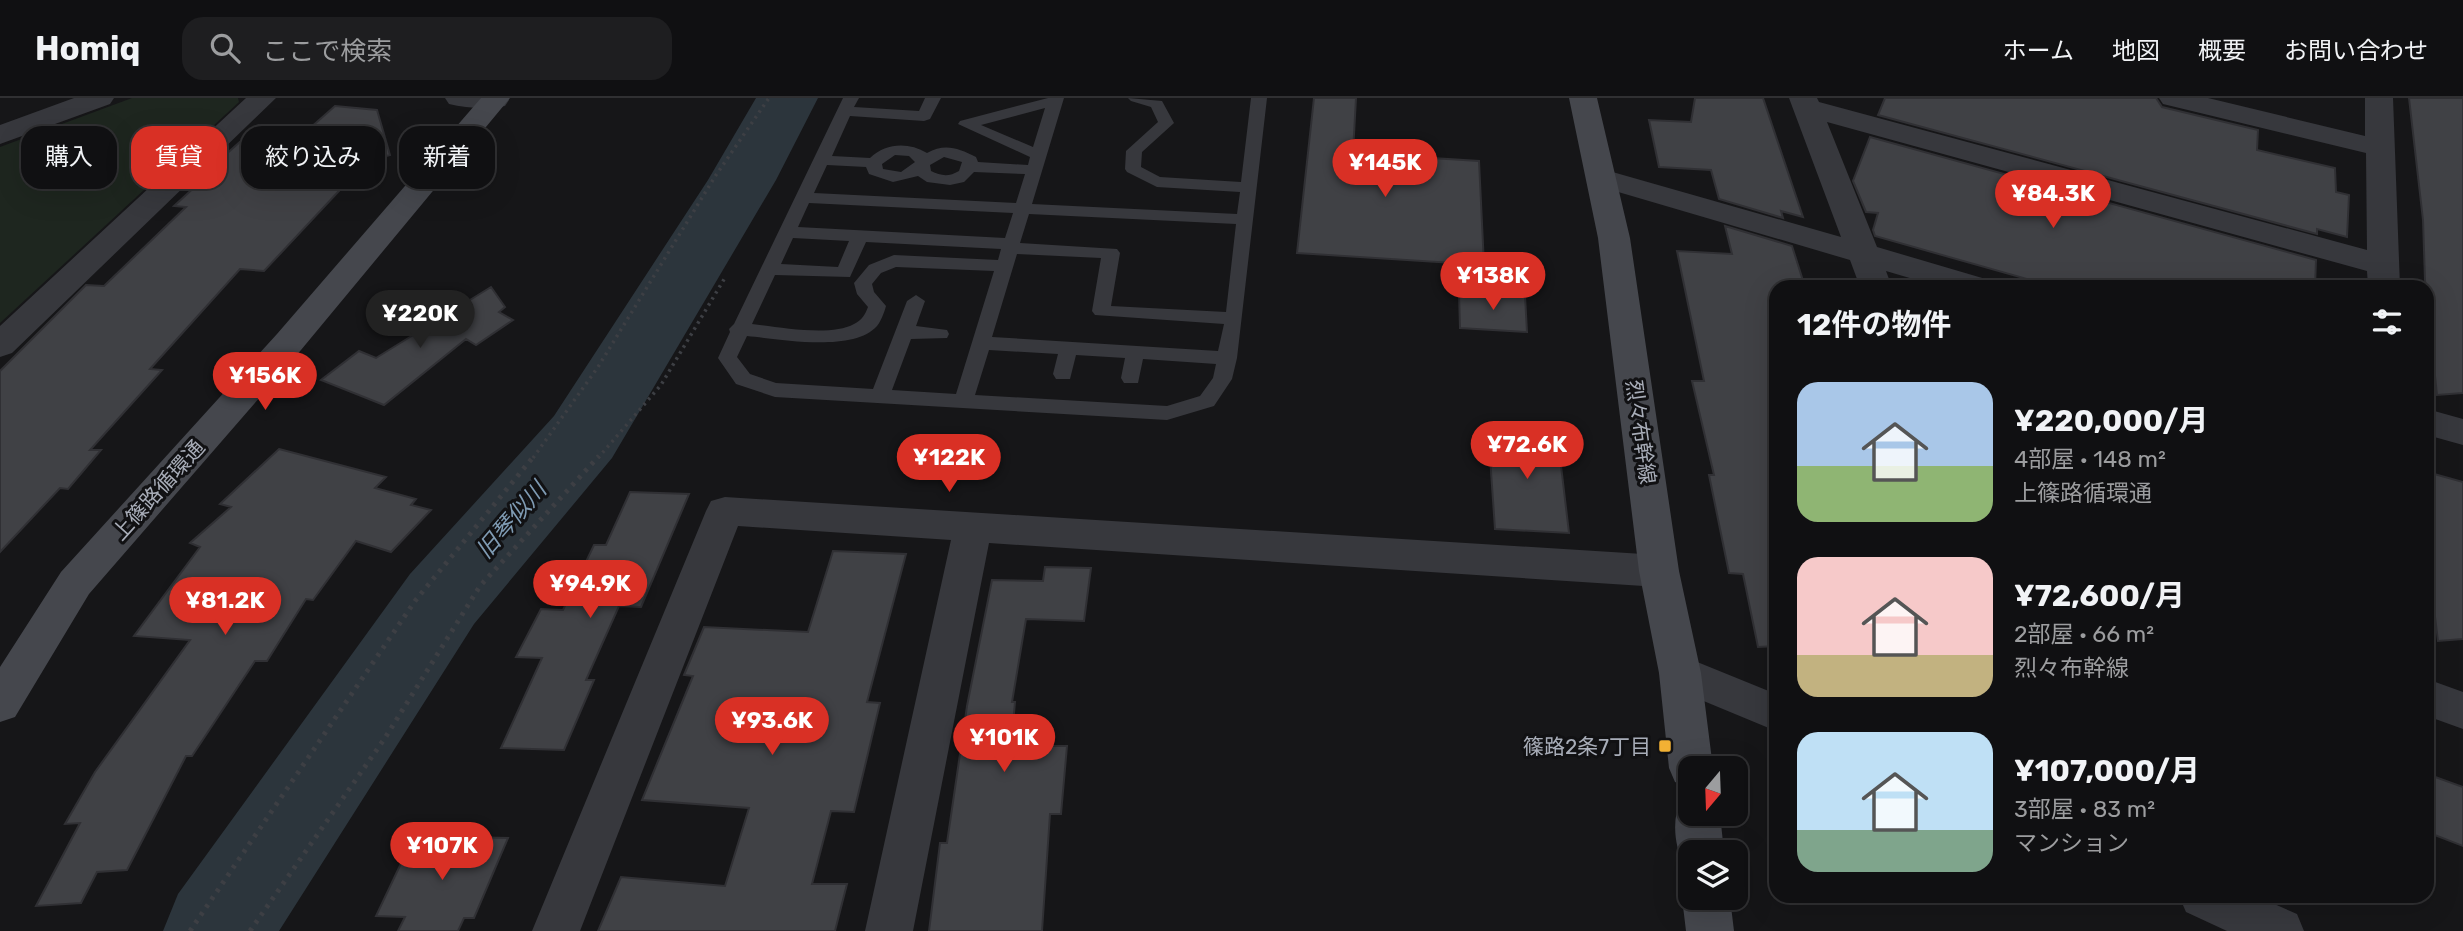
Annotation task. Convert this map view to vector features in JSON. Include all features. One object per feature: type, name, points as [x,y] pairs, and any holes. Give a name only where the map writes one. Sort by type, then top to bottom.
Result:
[{"type":"street","points":[[0,135],[100,98]]},
{"type":"street","points":[[0,345],[262,98]]},
{"type":"street","points":[[459,98],[496,99]]},
{"type":"street","name":"烈々布幹線","points":[[1583,98],[1614,238],[1659,571],[1681,673],[1690,756]]},
{"type":"street","points":[[2174,98],[2380,148]]},
{"type":"street","points":[[1805,103],[2384,276],[2379,98]]},
{"type":"street","name":"上篠路循環通","points":[[0,704],[75,583],[289,342],[496,99]]},
{"type":"street","points":[[1805,103],[1874,280]]},
{"type":"street","points":[[1602,178],[1953,280]]},
{"type":"street","points":[[2434,424],[2463,432]]},
{"type":"street","points":[[556,931],[725,511],[1659,571]]},
{"type":"street","points":[[889,931],[973,527]]},
{"type":"street","points":[[1681,673],[1769,710]]},
{"type":"street","points":[[2434,700],[2463,711]]},
{"type":"street","points":[[2218,903],[2280,931]]},
{"type":"street","points":[[1707,910],[1710,931]]},
{"type":"lane","points":[[933,98],[924,116],[848,104],[738,330],[727,358],[743,379],[775,390],[1167,413],[1208,401],[1222,379],[1228,358],[1259,98]]},
{"type":"lane","points":[[1136,98],[1157,104],[1166,123],[1134,151],[1133,169],[1157,182],[1248,187]]},
{"type":"lane","points":[[964,400],[1056,100]]},
{"type":"lane","points":[[1037,162],[966,124],[1056,100]]},
{"type":"lane","points":[[821,160],[874,163],[890,151],[913,151],[921,156],[921,165],[923,175],[931,180],[943,181],[966,174],[971,167],[971,160],[954,152],[941,152],[921,165],[912,175],[898,178],[884,177],[875,171],[874,163]]},
{"type":"lane","points":[[971,167],[1037,162]]},
{"type":"lane","points":[[804,198],[1244,219]]},
{"type":"lane","points":[[787,232],[860,236],[1009,253]]},
{"type":"lane","points":[[769,269],[844,273],[860,236]]},
{"type":"lane","points":[[738,330],[825,335],[854,332],[869,323],[877,306],[866,294],[863,283],[875,269],[894,261],[1009,253],[1111,253],[1101,311],[1234,319]]},
{"type":"lane","points":[[880,396],[916,301]]},
{"type":"lane","points":[[905,332],[940,334]]},
{"type":"lane","points":[[981,343],[1228,358]]},
{"type":"lane","points":[[1063,374],[1068,349]]},
{"type":"lane","points":[[1131,378],[1135,353]]},
{"type":"path","points":[[190,931],[415,601],[542,447],[598,367],[716,174],[769,98]]},
{"type":"path","points":[[250,931],[385,738],[480,586],[590,467],[661,385],[730,268]]},
{"type":"shaded area","points":[[132,98],[238,98],[239,102],[213,126],[131,126],[131,189],[145,189],[0,323],[0,147],[21,139],[21,189],[117,189],[117,126],[57,126]]},
{"type":"building","points":[[1314,98],[1356,98],[1353,153],[1479,161],[1484,265],[1297,253]]},
{"type":"building","points":[[1695,98],[1763,98],[1803,217],[1781,211],[1783,218],[1719,199],[1711,170],[1659,167],[1649,120],[1691,122]]},
{"type":"building","points":[[1885,98],[2156,98],[2162,107],[2258,130],[2257,150],[2335,168],[2336,192],[2349,195],[2347,237],[2317,229],[2317,234],[1878,115]]},
{"type":"building","points":[[2409,98],[2463,98],[2463,393],[2437,395],[2434,366],[2434,280],[2425,280],[2423,220]]},
{"type":"building","points":[[335,106],[377,110],[382,126],[312,126]]},
{"type":"building","points":[[1870,137],[2316,260],[2315,280],[2030,280],[1875,236],[1873,230],[1878,213],[1866,212],[1853,181]]},
{"type":"building","points":[[385,138],[390,155],[385,156]]},
{"type":"building","points":[[241,141],[241,189],[341,189],[264,271],[240,269],[150,369],[162,370],[90,450],[101,450],[68,489],[60,488],[0,552],[0,371],[86,285],[104,286],[186,207],[174,206],[193,189],[227,189],[227,153]]},
{"type":"building","points":[[1725,226],[1792,246],[1803,280],[1769,280],[1769,646],[1758,647],[1743,574],[1729,573],[1709,475],[1714,475],[1692,381],[1704,381],[1677,251],[1732,254]]},
{"type":"building","points":[[491,287],[505,307],[499,312],[513,320],[476,345],[466,339],[384,405],[321,380],[359,351],[376,358]]},
{"type":"building","points":[[1459,292],[1525,296],[1527,332],[1460,328]]},
{"type":"building","points":[[1488,428],[1557,432],[1569,533],[1495,529]]},
{"type":"building","points":[[279,449],[386,477],[375,488],[416,499],[411,505],[431,510],[391,552],[356,541],[313,600],[306,599],[267,661],[255,661],[192,756],[186,756],[127,870],[97,872],[81,903],[36,906],[80,823],[65,824],[95,772],[190,640],[134,636],[200,547],[190,543],[231,507],[220,504]]},
{"type":"building","points":[[2434,474],[2463,482],[2463,639],[2438,641],[2434,609]]},
{"type":"building","points":[[630,492],[689,494],[641,607],[619,606],[586,680],[594,680],[564,750],[501,748],[542,658],[516,657],[541,609],[563,610],[594,545],[606,545]]},
{"type":"building","points":[[833,551],[906,554],[867,702],[880,703],[854,812],[831,811],[812,884],[847,884],[835,931],[598,931],[621,877],[725,886],[749,808],[642,800],[693,676],[684,675],[704,627],[808,632]]},
{"type":"building","points":[[1045,567],[1091,568],[1084,621],[1026,619],[1012,702],[1015,702],[1011,746],[1067,746],[1061,814],[1050,814],[1042,931],[929,931],[940,843],[947,843],[967,706],[992,580],[1043,581]]},
{"type":"building","points":[[2434,777],[2463,787],[2463,846],[2434,835]]},
{"type":"building","points":[[414,836],[508,838],[474,918],[464,918],[458,931],[398,931],[405,917],[376,916]]},
{"type":"waterway","name":"旧琴似川","points":[[217,931],[442,599],[583,437],[742,180],[787,98]]},
{"type":"place","name":"篠路2条7丁目","points":[[1665,746]]}]
